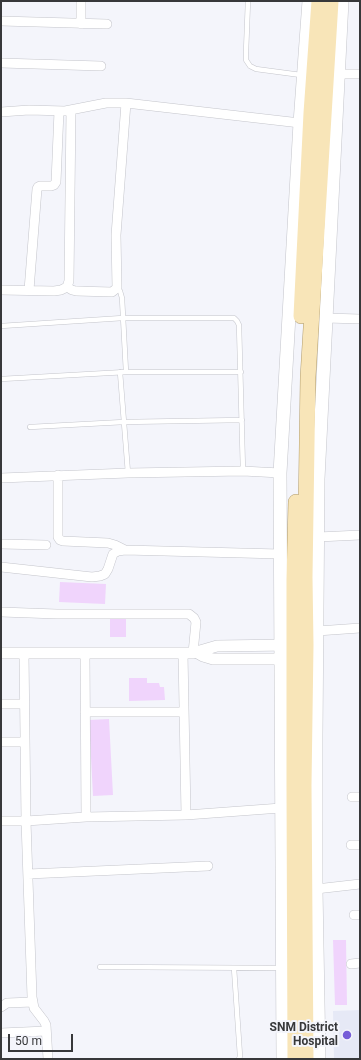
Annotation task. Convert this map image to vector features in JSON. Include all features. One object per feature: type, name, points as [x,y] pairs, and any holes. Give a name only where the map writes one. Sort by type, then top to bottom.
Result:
[{"type":"main road","points":[[309,1],[308,75],[310,121],[298,379],[294,579],[316,889],[319,1059]]},
{"type":"main road","points":[[306,1059],[304,793],[299,652],[280,554],[280,473],[300,123],[318,1]]},
{"type":"main road","points":[[283,1059],[281,808],[299,652],[305,577],[308,377],[331,1]]},
{"type":"main road","points":[[295,1059],[294,787],[299,652],[317,631],[318,479],[342,1]]},
{"type":"street","points":[[81,1],[81,24]]},
{"type":"street","points":[[1,21],[107,24]]},
{"type":"street","points":[[1,63],[101,66]]},
{"type":"street","points":[[338,74],[360,74]]},
{"type":"street","points":[[1,112],[30,110],[59,111],[106,103],[126,103],[300,123]]},
{"type":"street","points":[[66,287],[72,290],[112,292],[117,288],[116,235],[126,103]]},
{"type":"street","points":[[1,290],[54,291],[66,287],[69,273],[71,110]]},
{"type":"street","points":[[29,290],[38,187],[51,186],[56,182],[59,111]]},
{"type":"street","points":[[326,318],[360,319]]},
{"type":"street","points":[[1,478],[128,473],[243,471],[280,473]]},
{"type":"street","points":[[58,476],[58,537],[60,540],[108,543],[125,550]]},
{"type":"street","points":[[318,537],[360,535]]},
{"type":"street","points":[[1,544],[46,545]]},
{"type":"street","points":[[1,567],[100,576],[105,574],[108,569],[113,554],[118,551],[125,550],[280,554]]},
{"type":"street","points":[[1,612],[57,614],[189,614],[194,618],[196,622],[184,712],[186,815]]},
{"type":"street","points":[[317,631],[360,628]]},
{"type":"street","points":[[1,653],[191,652],[213,659],[299,652]]},
{"type":"street","points":[[24,653],[24,742],[32,1002],[34,1008],[46,1026],[48,1059]]},
{"type":"street","points":[[85,653],[86,817]]},
{"type":"street","points":[[1,704],[24,704]]},
{"type":"street","points":[[85,712],[184,712]]},
{"type":"street","points":[[1,742],[24,742]]},
{"type":"street","points":[[1,821],[86,817],[186,815],[281,808]]},
{"type":"street","points":[[28,874],[208,866]]},
{"type":"street","points":[[316,889],[360,884]]},
{"type":"street","points":[[1,1007],[7,1003],[32,1002]]},
{"type":"street","points":[[1,1033],[46,1031]]},
{"type":"lane","points":[[248,1],[246,60],[250,66],[256,69],[308,75]]},
{"type":"lane","points":[[117,288],[120,291],[122,298],[126,372]]},
{"type":"lane","points":[[1,326],[123,318],[234,318],[239,325],[243,471]]},
{"type":"lane","points":[[1,379],[120,372],[241,372]]},
{"type":"lane","points":[[120,372],[128,473]]},
{"type":"lane","points":[[30,427],[124,422],[242,420]]},
{"type":"lane","points":[[100,967],[282,968]]},
{"type":"lane","points":[[234,968],[239,1059]]},
{"type":"shaded area","name":"SNM District Hospital","points":[[360,1010],[360,1059],[334,1059],[333,1011]]},
{"type":"building","points":[[60,582],[106,584],[105,604],[59,602]]},
{"type":"building","points":[[110,618],[126,618],[126,637],[110,637]]},
{"type":"building","points":[[129,678],[147,678],[147,683],[159,683],[160,687],[164,687],[165,700],[129,701]]},
{"type":"building","points":[[109,719],[113,795],[93,796],[89,720]]},
{"type":"building","points":[[333,940],[346,940],[347,1005],[335,1005]]},
{"type":"place","name":"SNM District Hospital","points":[[347,1035]]}]
